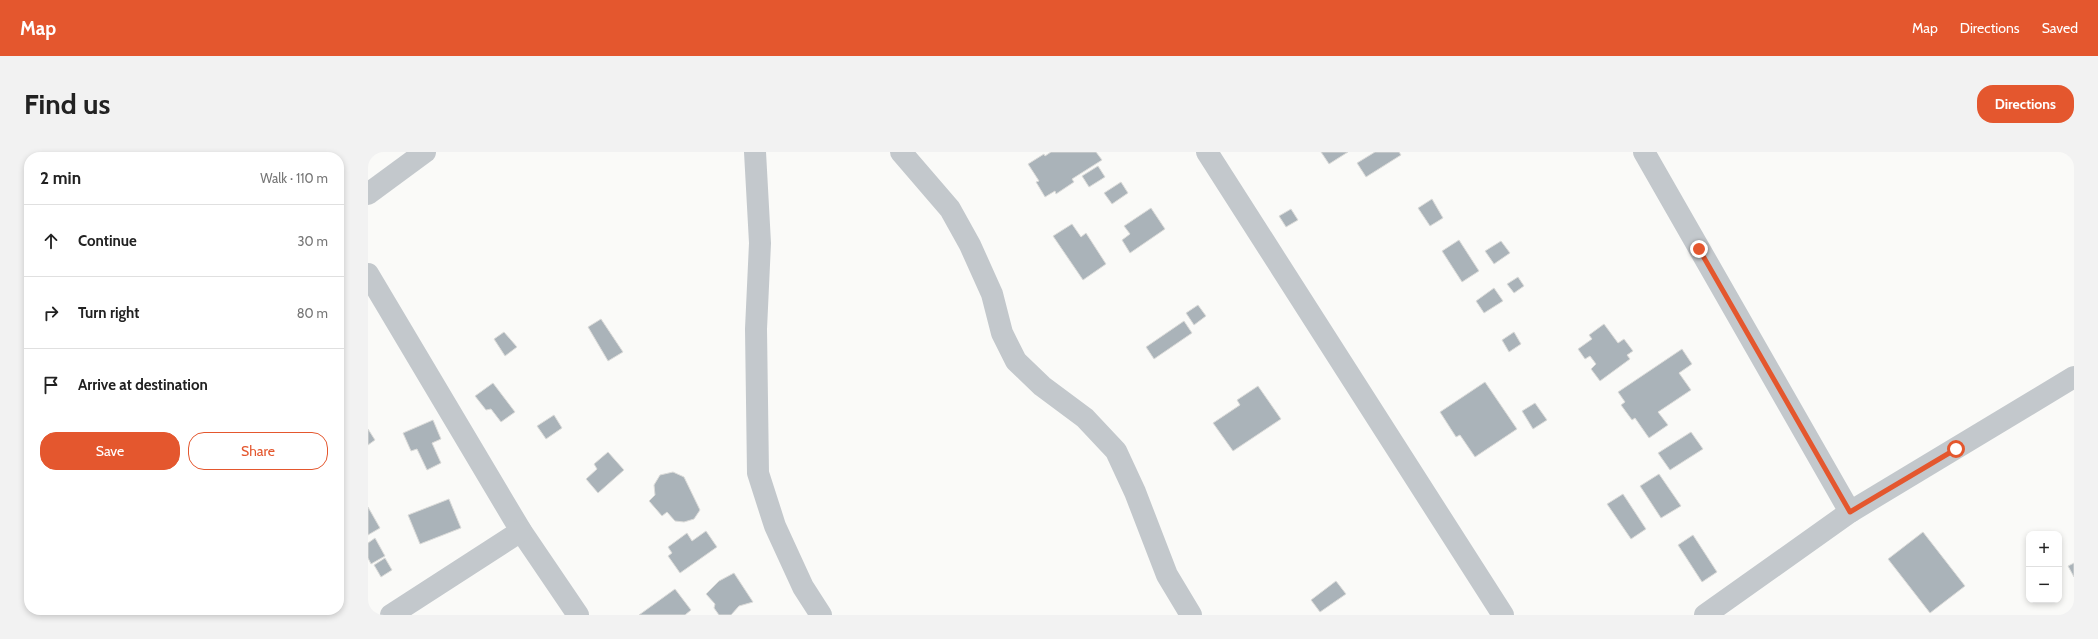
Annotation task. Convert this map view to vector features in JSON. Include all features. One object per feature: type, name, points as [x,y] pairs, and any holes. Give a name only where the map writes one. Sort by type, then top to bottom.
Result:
[{"type":"street","points":[[368,194],[425,152]]},
{"type":"street","points":[[755,152],[760,243],[756,329],[758,473],[775,526],[803,587],[821,615]]},
{"type":"street","points":[[901,152],[950,209],[970,245],[992,294],[1002,333],[1016,361],[1042,386],[1085,418],[1116,451],[1135,492],[1167,575],[1191,615]]},
{"type":"street","points":[[1207,152],[1503,615]]},
{"type":"street","points":[[1644,152],[1850,512]]},
{"type":"street","points":[[368,274],[521,531],[578,615]]},
{"type":"street","points":[[1705,615],[1850,512],[2074,377]]},
{"type":"street","points":[[391,615],[521,531]]},
{"type":"building","points":[[1051,152],[1096,152],[1102,160],[1072,179],[1074,182],[1056,194],[1055,191],[1045,197],[1036,182],[1039,181],[1028,164],[1044,154],[1045,156]]},
{"type":"building","points":[[1321,152],[1348,152],[1329,164]]},
{"type":"building","points":[[1375,152],[1399,152],[1401,155],[1366,177],[1357,163]]},
{"type":"building","points":[[1098,166],[1105,177],[1089,187],[1082,176]]},
{"type":"building","points":[[1121,182],[1128,193],[1112,204],[1104,193]]},
{"type":"building","points":[[1432,199],[1443,218],[1430,226],[1418,208]]},
{"type":"building","points":[[1151,208],[1165,229],[1130,253],[1122,240],[1130,234],[1124,226]]},
{"type":"building","points":[[1291,209],[1298,220],[1286,227],[1279,216]]},
{"type":"building","points":[[1072,224],[1081,237],[1086,233],[1106,264],[1083,280],[1053,236]]},
{"type":"building","points":[[1459,240],[1479,271],[1462,282],[1442,251]]},
{"type":"building","points":[[1501,241],[1510,253],[1494,264],[1485,251]]},
{"type":"building","points":[[1518,277],[1524,286],[1514,293],[1507,284]]},
{"type":"building","points":[[1494,288],[1503,301],[1484,313],[1476,301]]},
{"type":"building","points":[[1198,305],[1206,316],[1194,325],[1186,313]]},
{"type":"building","points":[[601,319],[623,352],[608,361],[588,327]]},
{"type":"building","points":[[1184,321],[1192,333],[1154,359],[1146,347]]},
{"type":"building","points":[[1604,324],[1618,343],[1624,339],[1633,351],[1627,355],[1630,359],[1600,381],[1591,369],[1596,364],[1590,356],[1585,359],[1578,349],[1592,339],[1589,335]]},
{"type":"building","points":[[504,332],[517,347],[505,356],[494,339]]},
{"type":"building","points":[[1514,332],[1521,344],[1509,352],[1502,340]]},
{"type":"building","points":[[1682,349],[1692,364],[1679,373],[1691,390],[1658,412],[1668,425],[1649,438],[1635,418],[1632,420],[1621,405],[1625,402],[1618,392]]},
{"type":"building","points":[[1485,382],[1517,429],[1475,457],[1460,435],[1456,437],[1440,412]]},
{"type":"building","points":[[493,383],[515,412],[501,422],[491,409],[486,410],[475,396]]},
{"type":"building","points":[[1258,386],[1281,419],[1233,451],[1213,423],[1240,405],[1237,400]]},
{"type":"building","points":[[1535,403],[1547,420],[1533,429],[1522,411]]},
{"type":"building","points":[[554,415],[562,428],[546,439],[537,426]]},
{"type":"building","points":[[433,420],[441,439],[432,443],[441,463],[427,470],[417,449],[411,451],[403,433]]},
{"type":"building","points":[[368,429],[375,440],[368,445]]},
{"type":"building","points":[[1691,432],[1703,449],[1670,470],[1658,453]]},
{"type":"building","points":[[608,452],[624,470],[598,493],[586,479],[597,469],[594,464]]},
{"type":"building","points":[[673,472],[684,477],[700,510],[694,519],[684,522],[675,521],[667,512],[662,516],[649,501],[655,495],[654,485],[660,475]]},
{"type":"building","points":[[1659,474],[1681,506],[1661,518],[1640,486]]},
{"type":"building","points":[[1623,494],[1646,529],[1631,539],[1607,504]]},
{"type":"building","points":[[449,499],[461,528],[420,544],[408,515]]},
{"type":"building","points":[[368,507],[380,528],[368,535]]},
{"type":"building","points":[[706,531],[717,547],[680,573],[668,556],[672,553],[668,547],[687,533],[692,541]]},
{"type":"building","points":[[1923,532],[1965,586],[1930,613],[1888,559]]},
{"type":"building","points":[[1693,535],[1717,572],[1702,582],[1678,545]]},
{"type":"building","points":[[375,538],[385,556],[371,564],[368,558],[368,543]]},
{"type":"building","points":[[385,558],[392,570],[381,577],[374,565]]},
{"type":"building","points":[[2074,563],[2074,577],[2068,566]]},
{"type":"building","points":[[734,573],[753,602],[739,606],[731,615],[719,615],[714,608],[715,604],[706,594],[719,581]]},
{"type":"building","points":[[1336,581],[1346,594],[1320,612],[1311,600]]},
{"type":"building","points":[[675,589],[691,610],[685,615],[639,615]]},
{"type":"route","points":[[1699,249],[1850,512],[1956,449]]}]
